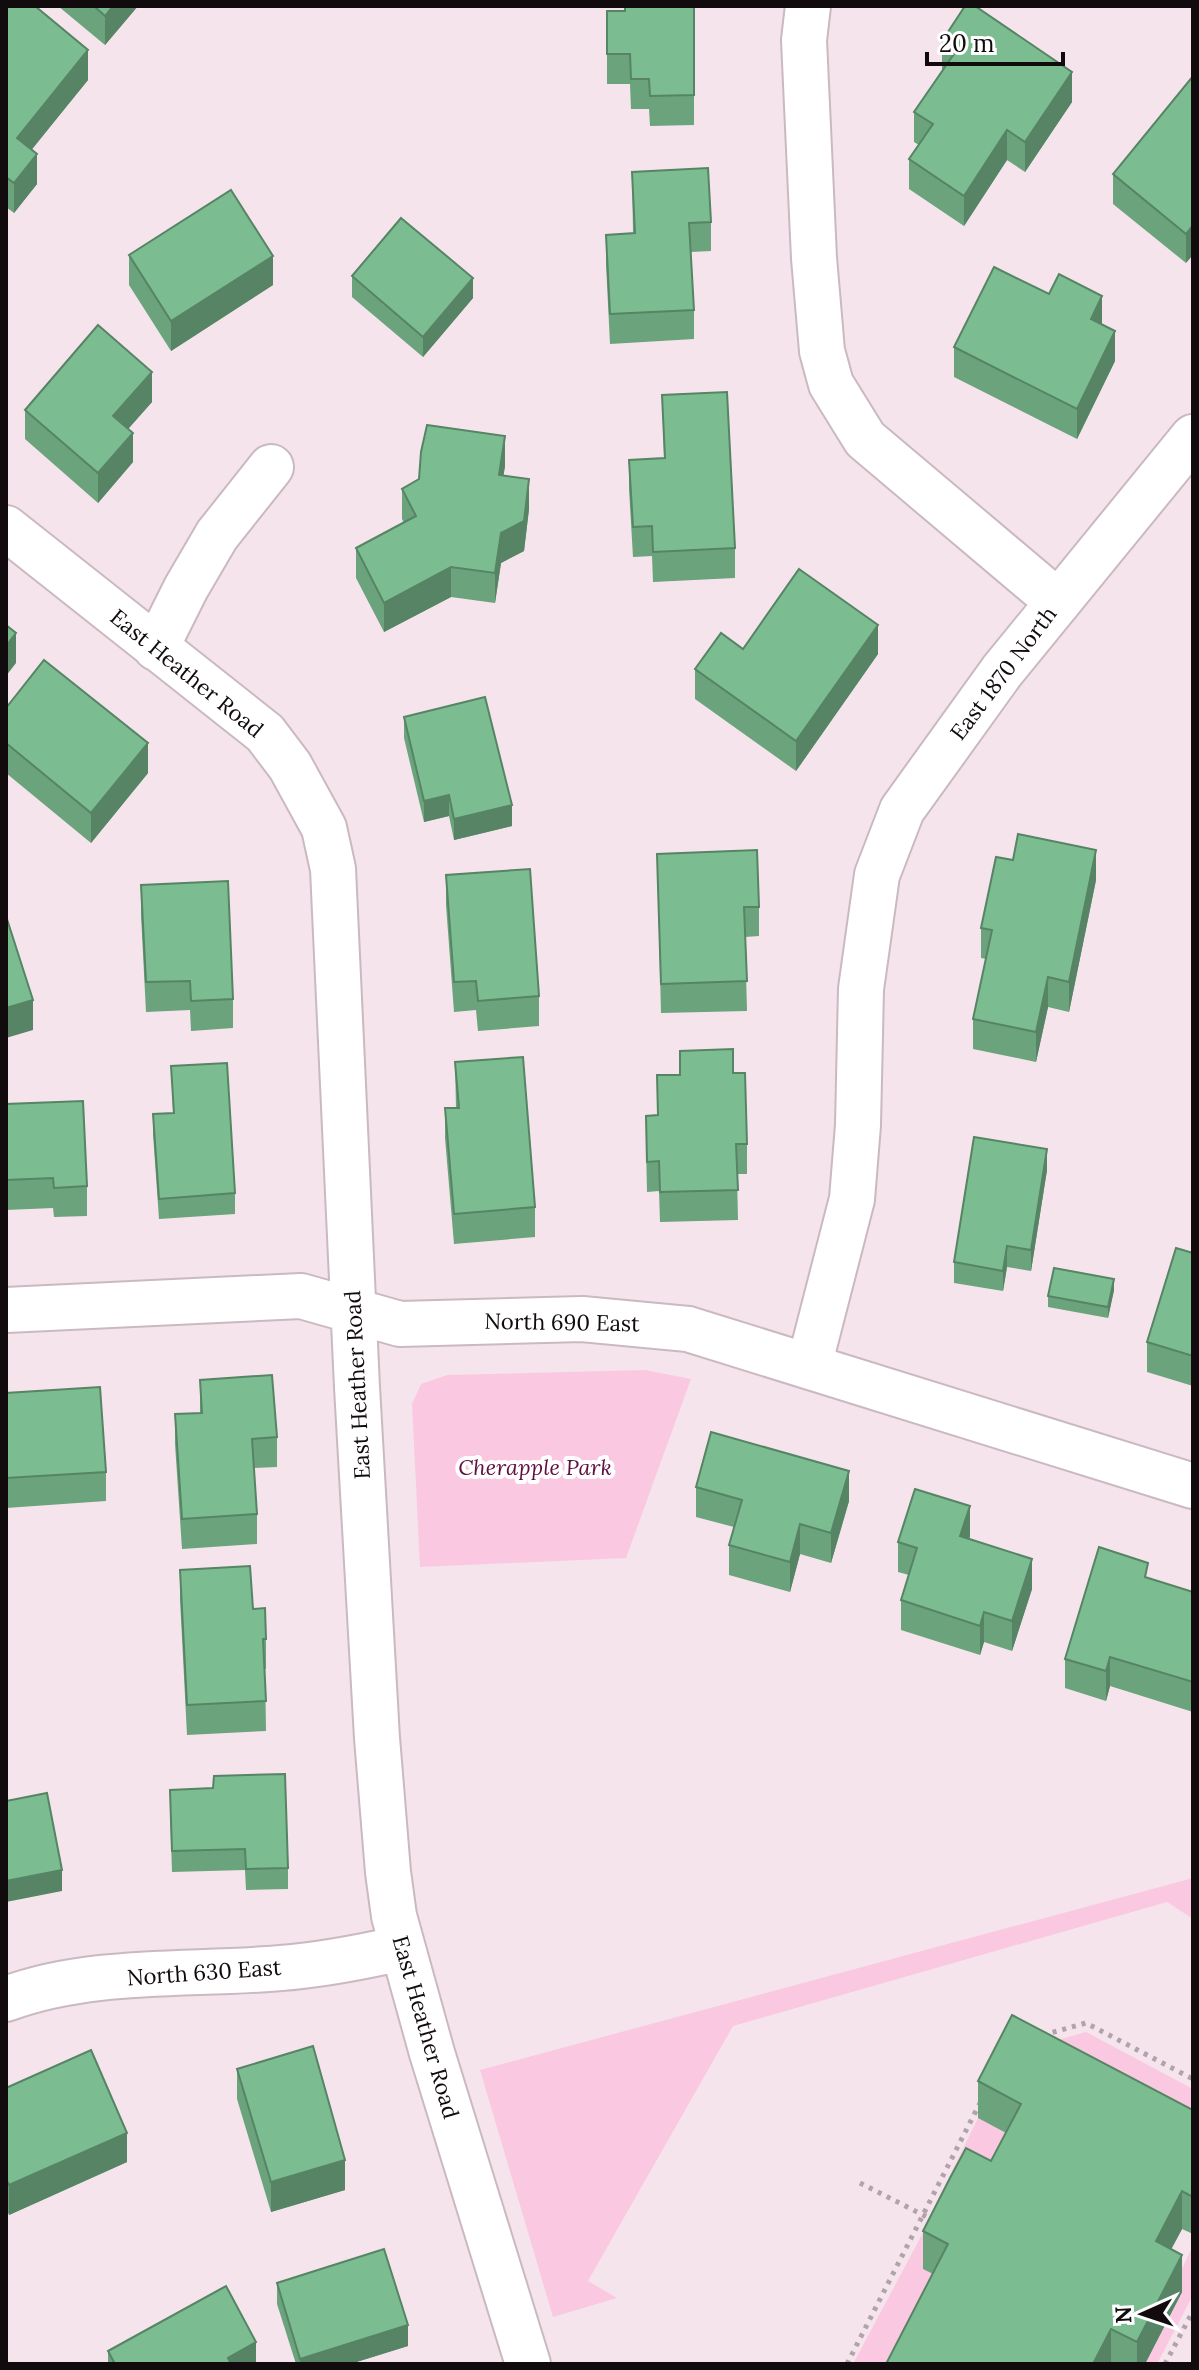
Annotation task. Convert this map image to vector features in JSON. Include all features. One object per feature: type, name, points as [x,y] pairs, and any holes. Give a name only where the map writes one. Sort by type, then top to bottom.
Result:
[{"type":"street","name":"East 1870 North","points":[[808,6],[804,40],[814,258],[822,351],[831,384],[865,439],[1058,602],[1002,671],[902,810],[877,875],[861,989],[858,1125],[852,1199],[809,1366]]},
{"type":"street","points":[[1058,602],[1193,437]]},
{"type":"street","points":[[156,648],[217,535],[271,467]]},
{"type":"street","name":"East Heather Road","points":[[6,528],[265,733],[290,766],[324,828],[333,869],[353,1310],[377,1738],[388,1872],[402,1948],[528,2364]]},
{"type":"street","name":"North 690 East","points":[[6,1310],[301,1296],[400,1324],[582,1319],[688,1329],[1193,1486]]},
{"type":"street","name":"North 630 East","points":[[6,1999],[37,1987],[100,1979],[281,1968],[345,1960],[402,1948]]},
{"type":"path","points":[[1040,2036],[1086,2023],[1193,2079]]},
{"type":"path","points":[[847,2364],[988,2087]]},
{"type":"path","points":[[860,2183],[945,2226]]},
{"type":"path","points":[[1165,2364],[1193,2311]]},
{"type":"green space","name":"Cherapple Park","points":[[645,1370],[691,1379],[626,1558],[420,1567],[412,1404],[421,1384],[447,1375]]},
{"type":"green space","points":[[1193,1878],[1193,1919],[1167,1902],[733,2026],[588,2281],[617,2298],[553,2317],[480,2070]]},
{"type":"green space","points":[[1086,2032],[1193,2089],[1193,2147],[1012,2053]]},
{"type":"green space","points":[[978,2118],[1021,2141],[950,2215],[934,2208]]},
{"type":"green space","points":[[925,2229],[948,2282],[906,2364],[853,2364]]},
{"type":"green space","points":[[1193,2246],[1193,2295],[1157,2364],[1145,2364],[1182,2292],[1173,2287]]},
{"type":"building","points":[[9,6],[35,6],[88,50],[17,138],[37,154],[14,183],[6,177],[6,9]]},
{"type":"building","points":[[94,6],[113,6],[105,16]]},
{"type":"building","points":[[625,6],[694,6],[694,95],[650,96],[649,79],[631,79],[630,54],[607,54],[607,11],[625,11]]},
{"type":"building","points":[[965,6],[975,6],[1072,72],[1025,142],[1007,130],[964,196],[909,159],[933,124],[914,112],[956,51],[942,41]]},
{"type":"building","points":[[1193,76],[1193,225],[1186,234],[1113,174]]},
{"type":"building","points":[[708,168],[711,222],[689,223],[694,310],[610,314],[606,235],[635,233],[632,172]]},
{"type":"building","points":[[231,190],[273,256],[171,321],[129,255]]},
{"type":"building","points":[[401,218],[473,278],[423,337],[352,276]]},
{"type":"building","points":[[994,267],[1049,294],[1059,274],[1102,296],[1091,319],[1115,331],[1077,409],[954,347]]},
{"type":"building","points":[[98,325],[152,372],[113,416],[133,433],[98,473],[25,410]]},
{"type":"building","points":[[727,392],[735,548],[653,552],[652,526],[633,527],[629,460],[665,458],[662,395]]},
{"type":"building","points":[[427,425],[505,436],[499,475],[529,479],[524,521],[501,533],[495,573],[451,567],[384,603],[356,548],[416,516],[402,489],[419,479]]},
{"type":"building","points":[[799,569],[878,625],[796,741],[695,669],[721,633],[743,649]]},
{"type":"building","points":[[6,625],[16,633],[6,646]]},
{"type":"building","points":[[44,660],[148,743],[91,813],[6,743],[6,708]]},
{"type":"building","points":[[485,697],[512,805],[454,819],[449,795],[424,801],[404,717]]},
{"type":"building","points":[[1018,834],[1096,850],[1069,982],[1048,977],[1036,1032],[973,1019],[992,930],[981,928],[996,857],[1013,860]]},
{"type":"building","points":[[757,850],[759,907],[744,907],[747,981],[661,984],[657,854]]},
{"type":"building","points":[[530,869],[539,996],[478,1001],[476,981],[454,982],[446,875]]},
{"type":"building","points":[[228,881],[233,999],[191,1001],[190,981],[146,982],[141,885]]},
{"type":"building","points":[[6,916],[33,1000],[6,1008]]},
{"type":"building","points":[[733,1049],[733,1073],[745,1073],[747,1144],[736,1144],[738,1190],[660,1192],[659,1161],[647,1162],[646,1116],[658,1115],[657,1075],[680,1075],[680,1051]]},
{"type":"building","points":[[523,1057],[535,1207],[454,1214],[445,1108],[459,1108],[455,1062]]},
{"type":"building","points":[[227,1063],[235,1193],[159,1199],[153,1114],[174,1113],[171,1066]]},
{"type":"building","points":[[83,1101],[87,1186],[54,1188],[53,1178],[6,1180],[6,1104]]},
{"type":"building","points":[[974,1137],[1047,1149],[1031,1250],[1007,1246],[1003,1271],[954,1262]]},
{"type":"building","points":[[1176,1248],[1193,1253],[1193,1356],[1147,1342]]},
{"type":"building","points":[[1054,1268],[1114,1279],[1108,1307],[1048,1296]]},
{"type":"building","points":[[272,1375],[277,1437],[252,1439],[257,1514],[182,1519],[175,1414],[202,1413],[200,1380]]},
{"type":"building","points":[[100,1387],[106,1472],[6,1478],[6,1393]]},
{"type":"building","points":[[711,1432],[849,1471],[831,1533],[800,1524],[790,1562],[729,1545],[742,1500],[696,1487]]},
{"type":"building","points":[[915,1489],[970,1506],[960,1536],[1032,1559],[1012,1621],[984,1612],[980,1626],[901,1600],[917,1548],[898,1542]]},
{"type":"building","points":[[1099,1547],[1148,1563],[1145,1577],[1193,1592],[1193,1682],[1110,1657],[1106,1671],[1065,1659]]},
{"type":"building","points":[[250,1566],[253,1609],[265,1608],[266,1701],[187,1705],[180,1570]]},
{"type":"building","points":[[285,1774],[288,1868],[246,1869],[245,1849],[172,1851],[170,1790],[213,1788],[214,1776]]},
{"type":"building","points":[[47,1793],[62,1870],[6,1881],[6,1801]]},
{"type":"building","points":[[1012,2015],[1193,2110],[1193,2197],[1182,2191],[1156,2241],[1182,2255],[1137,2342],[1111,2329],[1093,2364],[886,2364],[948,2244],[923,2231],[950,2178],[966,2148],[991,2161],[1021,2104],[978,2081]]},
{"type":"building","points":[[313,2046],[345,2160],[271,2182],[237,2069]]},
{"type":"building","points":[[91,2050],[127,2133],[9,2185],[6,2179],[6,2088]]},
{"type":"building","points":[[384,2249],[408,2325],[300,2359],[277,2283]]},
{"type":"building","points":[[226,2286],[256,2342],[228,2358],[231,2364],[115,2364],[108,2351]]}]
